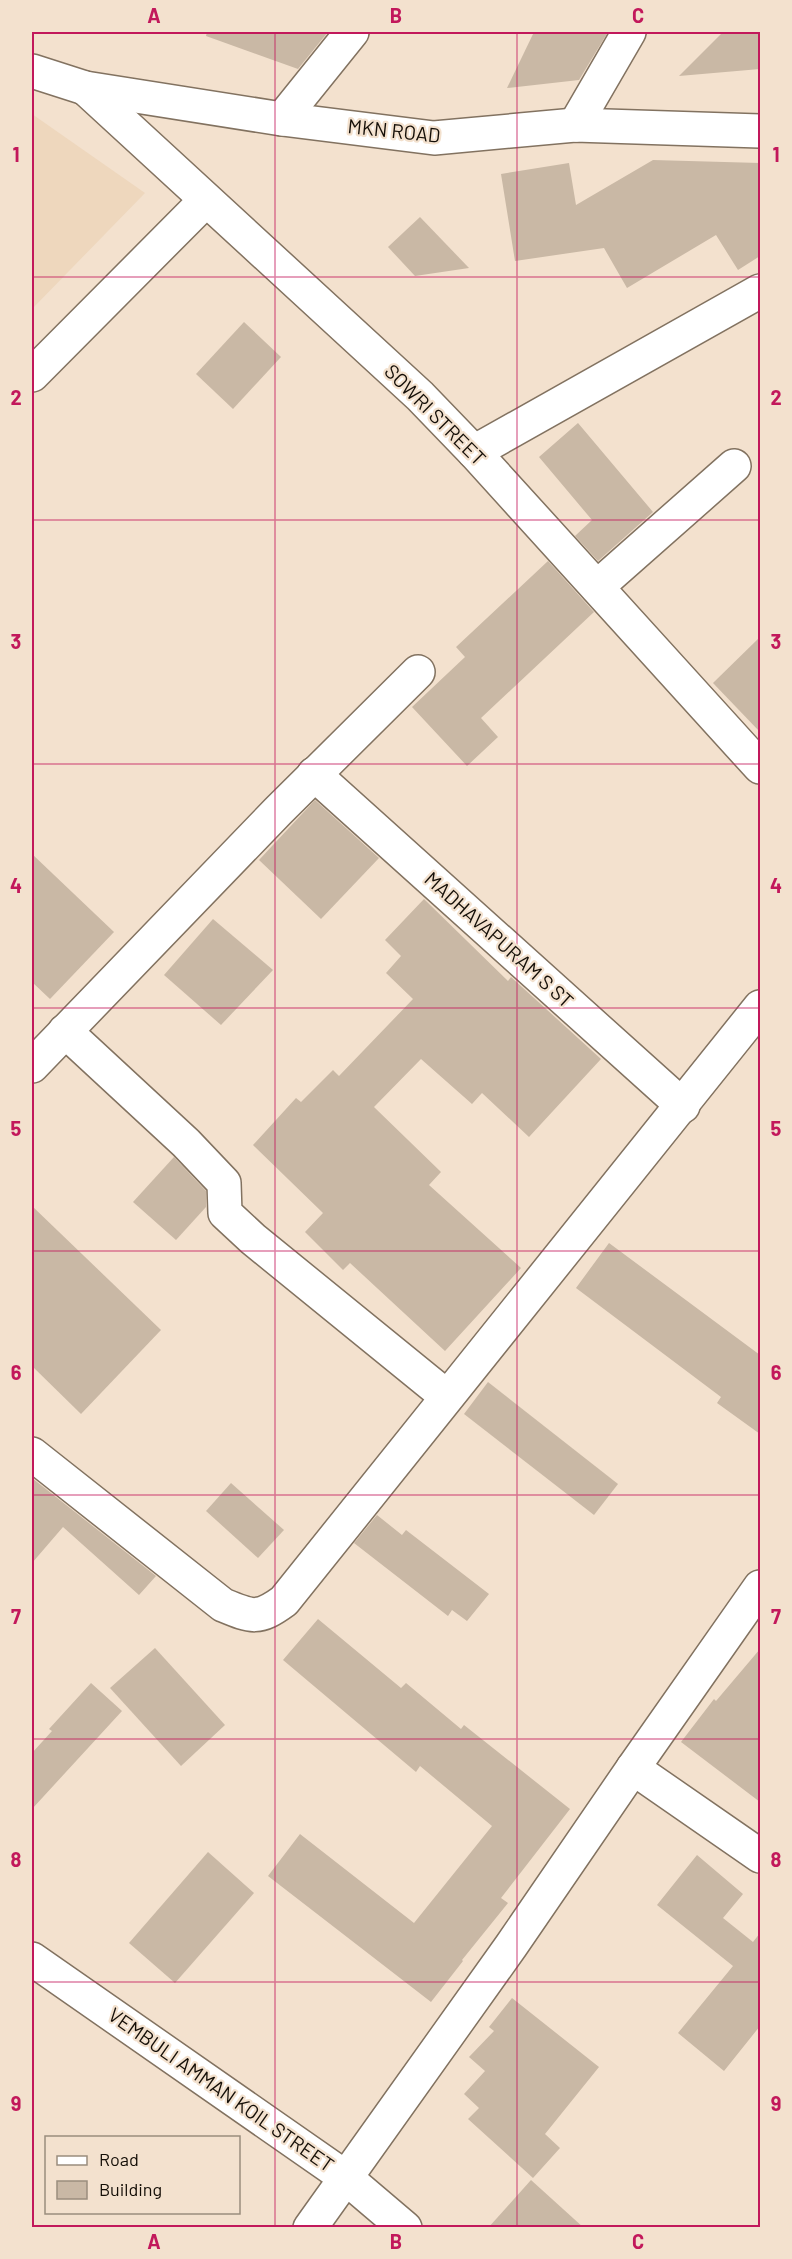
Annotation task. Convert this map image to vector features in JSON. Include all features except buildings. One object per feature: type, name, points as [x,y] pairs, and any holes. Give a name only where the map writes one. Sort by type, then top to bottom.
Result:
[{"type":"street","points":[[282,119],[352,32]]},
{"type":"street","points":[[575,125],[629,32]]},
{"type":"street","name":"MKN ROAD","points":[[32,71],[85,88],[282,119],[434,138],[575,125],[760,131]]},
{"type":"street","name":"SOWRI STREET","points":[[85,88],[420,396],[474,452],[760,767]]},
{"type":"street","points":[[32,375],[206,200]]},
{"type":"street","points":[[474,452],[760,291]]},
{"type":"street","points":[[597,587],[734,466]]},
{"type":"street","points":[[32,1066],[314,774],[418,672]]},
{"type":"street","name":"MADHAVAPURAM S ST","points":[[314,774],[683,1106]]},
{"type":"street","points":[[32,1454],[223,1605],[252,1615],[266,1614],[284,1600],[446,1396],[683,1106],[760,1007]]},
{"type":"street","points":[[65,1031],[186,1143],[224,1183],[225,1213],[253,1239],[446,1396]]},
{"type":"street","points":[[310,2228],[511,1946],[760,1587]]},
{"type":"street","points":[[633,1768],[760,1856]]},
{"type":"street","name":"VEMBULI AMMAN KOIL STREET","points":[[32,1959],[345,2176],[405,2228]]},
{"type":"shaded area","points":[[32,114],[145,193],[32,309]]}]
